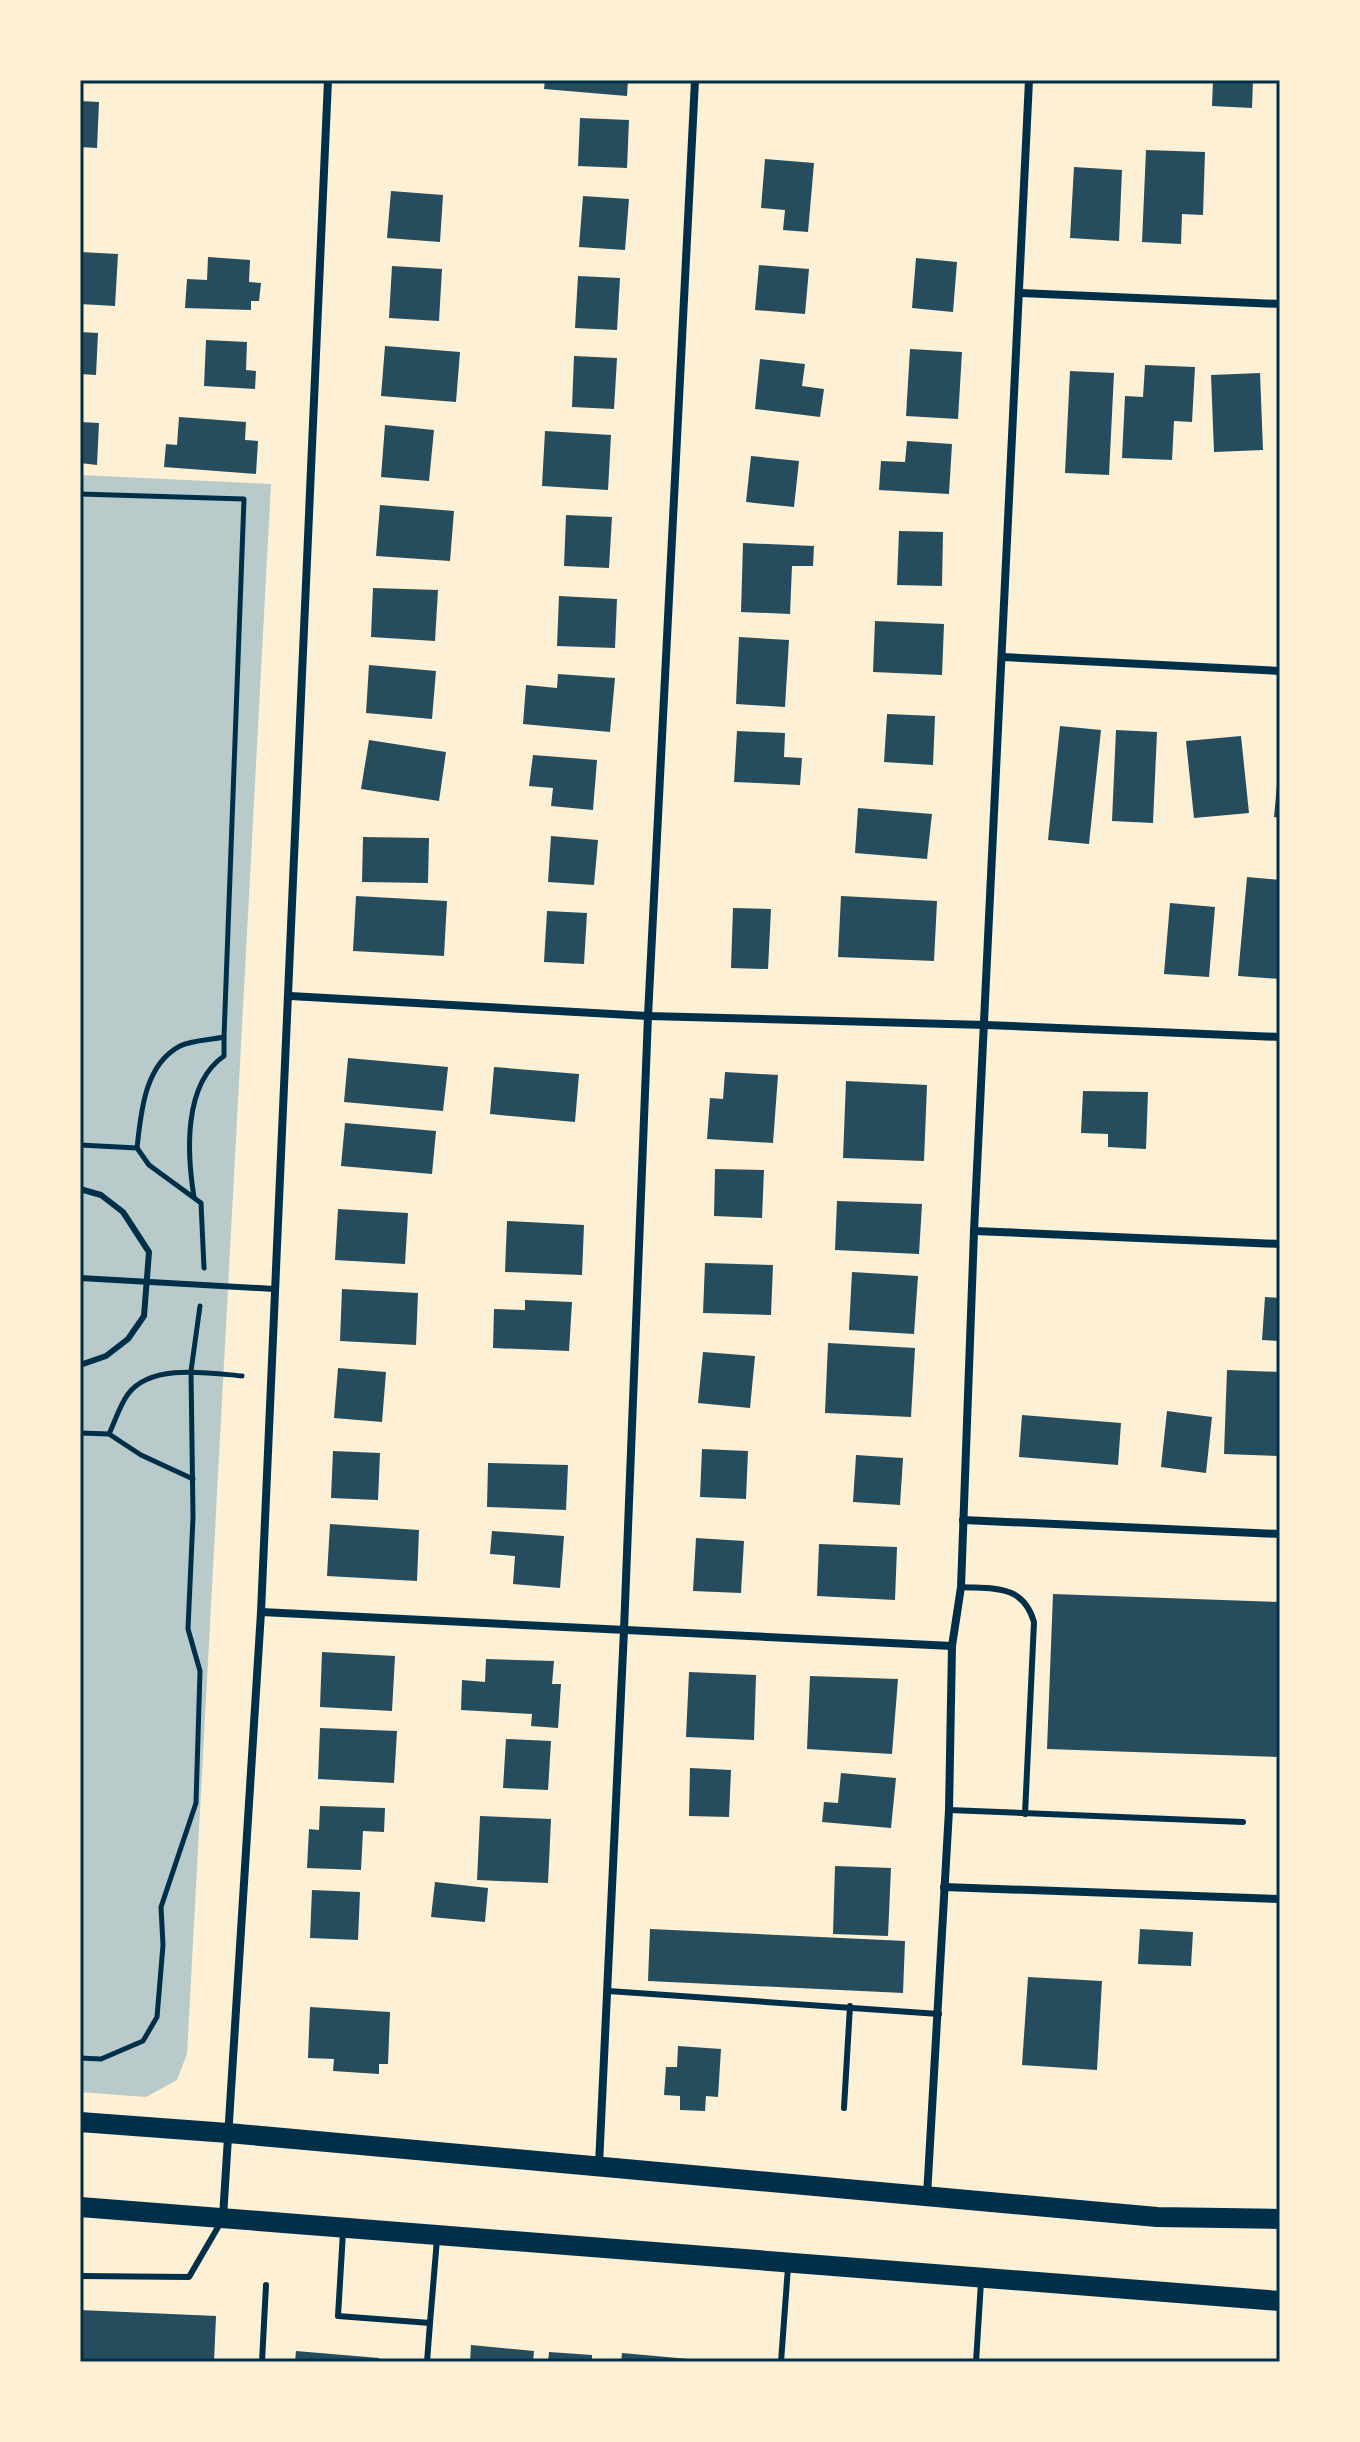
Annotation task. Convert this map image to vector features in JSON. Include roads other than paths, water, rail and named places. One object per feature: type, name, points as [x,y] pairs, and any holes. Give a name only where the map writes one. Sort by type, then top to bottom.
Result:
[{"type":"main road","points":[[80,2122],[1157,2217],[1280,2219]]},
{"type":"main road","points":[[80,2207],[1280,2301]]},
{"type":"street","points":[[222,2219],[261,1612],[328,80]]},
{"type":"street","points":[[599,2168],[648,1016],[695,80]]},
{"type":"street","points":[[927,2196],[949,1810],[952,1646],[961,1587],[974,1231],[1029,80]]},
{"type":"street","points":[[1020,293],[1280,304]]},
{"type":"street","points":[[1003,657],[1280,671]]},
{"type":"street","points":[[290,996],[648,1016],[1280,1037]]},
{"type":"street","points":[[974,1231],[1280,1244]]},
{"type":"street","points":[[963,1520],[1280,1534]]},
{"type":"street","points":[[261,1612],[952,1646]]},
{"type":"street","points":[[944,1887],[1280,1899]]},
{"type":"lane","points":[[80,1189],[101,1195],[123,1212],[149,1252],[144,1316],[128,1339],[106,1356],[80,1365]]},
{"type":"lane","points":[[80,1278],[274,1289]]},
{"type":"lane","points":[[961,1587],[1010,1590],[1030,1609],[1034,1622],[1025,1814]]},
{"type":"lane","points":[[949,1810],[1243,1822]]},
{"type":"lane","points":[[608,1991],[939,2014]]},
{"type":"lane","points":[[844,2108],[850,2006]]},
{"type":"lane","points":[[80,2276],[189,2277],[222,2219]]},
{"type":"lane","points":[[343,2228],[338,2316],[430,2323]]},
{"type":"lane","points":[[427,2362],[437,2235]]},
{"type":"lane","points":[[781,2362],[788,2264]]},
{"type":"lane","points":[[976,2362],[982,2279]]},
{"type":"lane","points":[[262,2362],[266,2285]]}]
